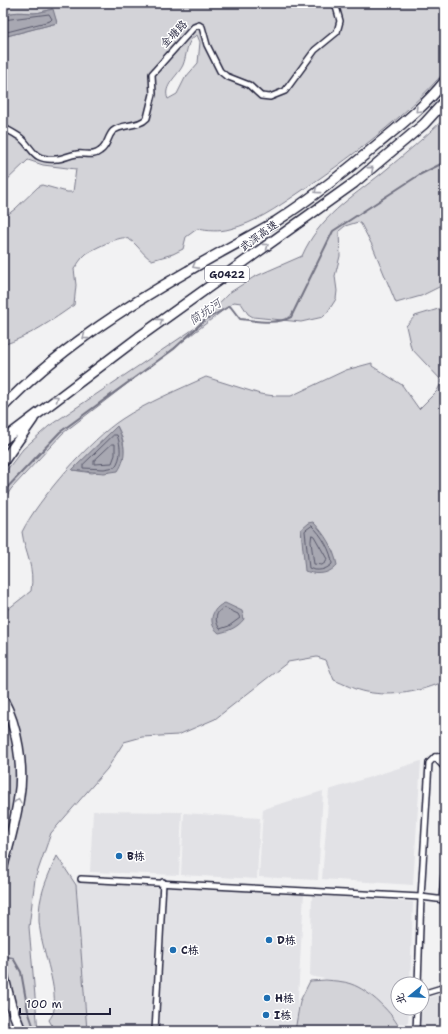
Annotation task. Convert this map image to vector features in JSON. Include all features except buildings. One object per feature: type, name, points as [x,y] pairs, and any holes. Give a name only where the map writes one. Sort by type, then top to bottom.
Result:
[{"type":"highway","name":"武深高速","points":[[3,407],[58,358],[92,331],[152,292],[275,222],[364,156],[417,112],[445,81]]},
{"type":"highway","name":"武深高速","points":[[3,440],[39,411],[145,332],[354,183],[424,124],[445,101]]},
{"type":"highway","points":[[3,462],[39,411]]},
{"type":"highway","points":[[3,700],[9,710],[15,732],[21,782],[3,866]]},
{"type":"highway","points":[[3,974],[11,1006],[21,1031]]},
{"type":"street","name":"金塘路","points":[[3,127],[21,138],[31,152],[42,158],[56,159],[74,154],[91,155],[98,153],[104,148],[110,135],[115,130],[140,123],[147,118],[152,94],[152,74],[194,26],[199,25],[202,27],[217,67],[223,73],[246,83],[261,96],[275,96],[285,90],[315,50],[337,32],[340,22],[335,3]]},
{"type":"street","points":[[418,976],[421,897],[429,764],[435,757],[445,756]]},
{"type":"street","points":[[435,757],[445,768]]},
{"type":"street","points":[[81,879],[163,882],[421,897],[444,900],[445,861]]},
{"type":"street","points":[[155,1031],[163,882]]},
{"type":"street","points":[[430,992],[445,987]]},
{"type":"street","points":[[416,1031],[417,1016]]},
{"type":"shaded area","points":[[3,3],[445,3],[445,71],[412,105],[356,152],[281,205],[257,219],[226,230],[214,231],[197,229],[186,237],[183,249],[173,254],[152,260],[148,258],[133,242],[126,238],[112,241],[89,252],[74,269],[76,285],[74,305],[31,333],[3,345],[3,218],[42,185],[67,192],[73,192],[76,169],[43,165],[28,160],[3,184],[3,37],[57,23],[52,9],[36,13],[10,13],[3,17]],"holes":[[[197,35],[200,42],[198,63],[185,78],[177,94],[168,99],[167,90],[171,81],[183,65],[187,48],[191,40]]]},
{"type":"shaded area","points":[[445,118],[445,284],[421,296],[396,303],[373,247],[361,224],[358,222],[345,226],[339,231],[340,256],[335,276],[337,291],[336,299],[323,317],[301,322],[253,317],[248,314],[241,303],[234,302],[63,433],[11,489],[3,502],[3,475],[23,449],[49,426],[195,328],[229,293],[254,277],[302,256],[317,230],[337,209],[382,173]]},
{"type":"shaded area","points":[[445,307],[445,681],[417,691],[397,694],[366,692],[334,680],[326,660],[317,657],[288,662],[215,719],[178,735],[142,737],[124,742],[107,769],[51,833],[35,879],[29,927],[38,1031],[3,1031],[3,613],[31,591],[31,567],[22,532],[30,518],[52,487],[66,471],[109,428],[142,407],[206,377],[260,394],[291,396],[346,370],[372,363],[372,366],[402,385],[419,409],[437,391],[442,381],[411,348],[406,326],[415,316]],"holes":[[[117,426],[124,446],[120,467],[92,473],[73,470]]]},
{"type":"shaded area","points":[[421,761],[413,885],[322,879],[329,790]]},
{"type":"shaded area","points":[[323,791],[318,880],[259,877],[263,809]]},
{"type":"shaded area","points":[[93,811],[182,812],[179,875],[90,872]]},
{"type":"shaded area","points":[[184,813],[260,818],[257,879],[181,875]]},
{"type":"shaded area","points":[[57,856],[76,885],[87,1031],[55,1031],[49,1020],[54,1010],[54,998],[51,976],[40,932],[39,912],[44,887]]},
{"type":"shaded area","points":[[76,881],[158,885],[151,1031],[87,1031]]},
{"type":"shaded area","points":[[166,886],[304,894],[296,1031],[159,1031]]},
{"type":"shaded area","points":[[312,895],[413,902],[410,976],[390,976],[390,1015],[372,996],[351,984],[310,976]]},
{"type":"shaded area","points":[[326,980],[342,982],[358,987],[373,997],[387,1010],[390,1016],[392,1016],[398,1024],[401,1031],[295,1031],[300,1001],[310,981]]},
{"type":"shaded area","points":[[445,992],[445,1031],[420,1031],[421,1016],[430,1016],[430,997]]},
{"type":"shaded area","points":[[391,1016],[408,1016],[408,1024],[398,1023]]},
{"type":"water","points":[[53,9],[57,23],[3,37],[3,17],[6,15],[18,12],[36,13]]},
{"type":"water","points":[[117,426],[122,437],[124,448],[123,460],[118,471],[104,473],[72,470]]},
{"type":"water","points":[[313,522],[321,531],[334,553],[337,565],[330,571],[314,573],[305,571],[301,529],[308,523]]},
{"type":"water","points":[[225,603],[242,611],[244,619],[233,628],[219,633],[213,625],[212,616],[220,605]]},
{"type":"waterway","name":"简坑河","points":[[3,492],[60,432],[174,349],[205,320],[230,306],[240,319],[273,322],[291,317],[333,231],[419,175],[445,162]]},
{"type":"waterway","points":[[8,957],[13,958],[21,972],[28,1011],[35,1031]]},
{"type":"place","name":"B栋","points":[[119,856]]},
{"type":"place","name":"D栋","points":[[269,940]]},
{"type":"place","name":"C栋","points":[[173,950]]},
{"type":"place","name":"H栋","points":[[267,998]]},
{"type":"place","name":"I栋","points":[[266,1015]]}]
